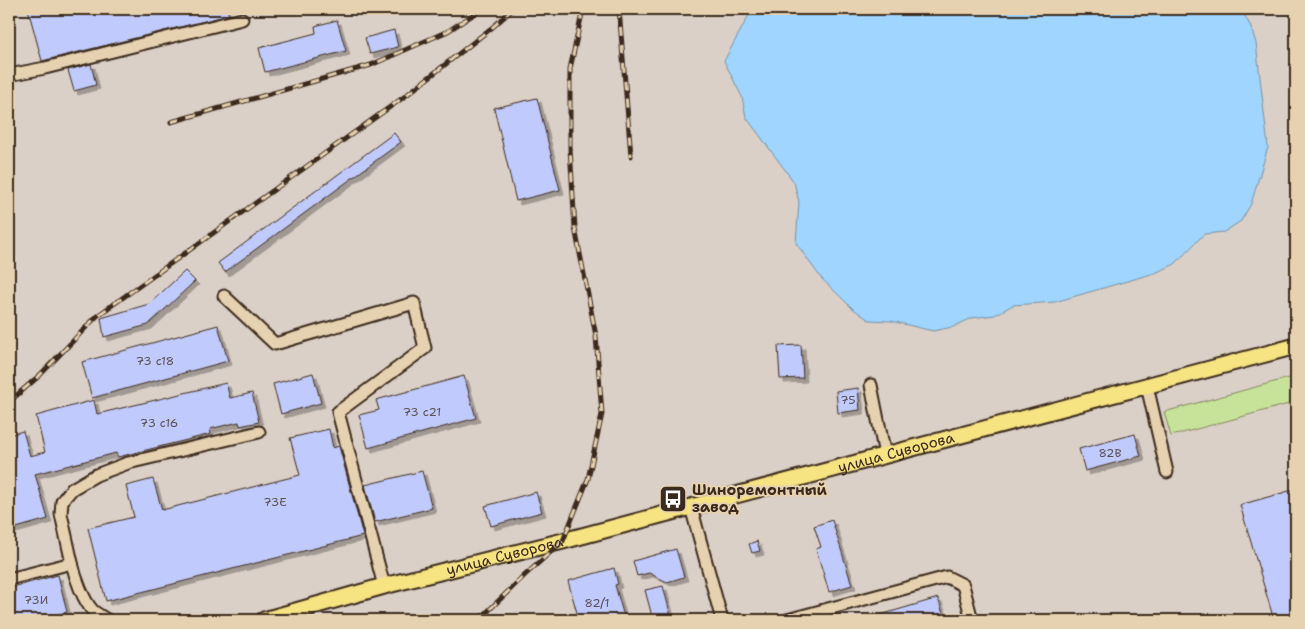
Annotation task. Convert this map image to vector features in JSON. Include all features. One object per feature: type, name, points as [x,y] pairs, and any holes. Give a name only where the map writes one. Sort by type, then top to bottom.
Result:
[{"type":"main road","name":"улица Суворова","points":[[264,620],[384,586],[691,507],[1296,346]]},
{"type":"lane","points":[[9,75],[45,68],[242,19]]},
{"type":"lane","points":[[224,296],[276,344],[414,303],[425,348],[338,412],[384,586]]},
{"type":"lane","points":[[871,385],[884,455]]},
{"type":"lane","points":[[1147,386],[1167,472]]},
{"type":"lane","points":[[106,620],[94,612],[87,603],[75,574],[61,514],[62,501],[72,489],[96,475],[128,463],[259,432]]},
{"type":"lane","points":[[691,507],[722,620]]},
{"type":"lane","points":[[9,579],[72,563]]},
{"type":"lane","points":[[787,620],[947,577],[963,585],[972,620]]},
{"type":"green space","points":[[1296,376],[1296,402],[1171,436],[1164,412]]},
{"type":"water","points":[[757,9],[1241,9],[1250,25],[1256,43],[1268,147],[1251,204],[1241,221],[1224,232],[1204,234],[1175,264],[1155,273],[1055,302],[1013,305],[995,315],[972,318],[953,327],[933,331],[891,321],[869,320],[852,308],[821,278],[796,243],[799,202],[794,182],[746,117],[742,97],[724,61],[749,15]]},
{"type":"building","points":[[28,9],[227,9],[229,15],[42,61]]},
{"type":"building","points":[[337,20],[346,51],[265,72],[259,48],[316,33],[315,26]]},
{"type":"building","points":[[394,30],[398,47],[370,54],[365,38]]},
{"type":"building","points":[[91,64],[96,85],[74,91],[68,70]]},
{"type":"building","points":[[537,98],[560,190],[516,201],[494,108]]},
{"type":"building","points":[[394,133],[401,142],[225,272],[218,263]]},
{"type":"building","points":[[185,271],[195,281],[148,325],[104,337],[101,318],[149,304]]},
{"type":"building","points":[[218,325],[228,361],[92,398],[82,362]]},
{"type":"building","points":[[801,345],[803,378],[780,379],[778,346]]},
{"type":"building","points":[[313,373],[321,403],[281,414],[273,384]]},
{"type":"building","points":[[464,376],[476,418],[368,448],[359,415],[379,410],[376,400]]},
{"type":"building","points":[[226,383],[230,398],[252,393],[259,422],[240,426],[239,422],[210,429],[211,434],[118,457],[116,453],[35,474],[48,519],[9,530],[9,435],[23,431],[30,456],[45,452],[36,416],[94,400],[97,414]]},
{"type":"building","points":[[858,388],[860,410],[838,413],[836,391]]},
{"type":"building","points":[[329,429],[333,448],[339,446],[363,536],[106,601],[88,528],[134,517],[126,486],[153,479],[162,510],[300,475],[290,438]]},
{"type":"building","points":[[1135,434],[1141,456],[1085,471],[1079,449]]},
{"type":"building","points":[[422,471],[432,508],[375,522],[365,485]]},
{"type":"building","points":[[1296,489],[1296,620],[1274,620],[1240,505]]},
{"type":"building","points":[[536,492],[542,512],[491,526],[485,506]]},
{"type":"building","points":[[832,520],[852,585],[829,592],[816,549],[821,547],[814,526]]},
{"type":"building","points":[[757,541],[760,551],[752,553],[749,544]]},
{"type":"building","points":[[676,549],[684,577],[667,582],[649,573],[637,576],[633,561]]},
{"type":"building","points":[[614,568],[618,584],[615,585],[625,620],[579,620],[568,581]]},
{"type":"building","points":[[58,575],[67,612],[35,620],[9,620],[9,588]]},
{"type":"building","points":[[663,586],[672,620],[653,620],[645,590]]},
{"type":"building","points":[[938,598],[945,620],[870,620],[870,618]]},
{"type":"railway","points":[[171,122],[371,65],[448,31],[482,9]]},
{"type":"railway","points":[[9,402],[40,375],[97,316],[404,97],[513,9]]},
{"type":"railway","points":[[476,620],[485,614],[563,541],[588,479],[602,414],[596,336],[575,228],[570,148],[570,69],[583,9]]},
{"type":"railway","points":[[619,9],[631,156]]},
{"type":"place","name":"Шиноремонтный завод","points":[[673,499]]}]
